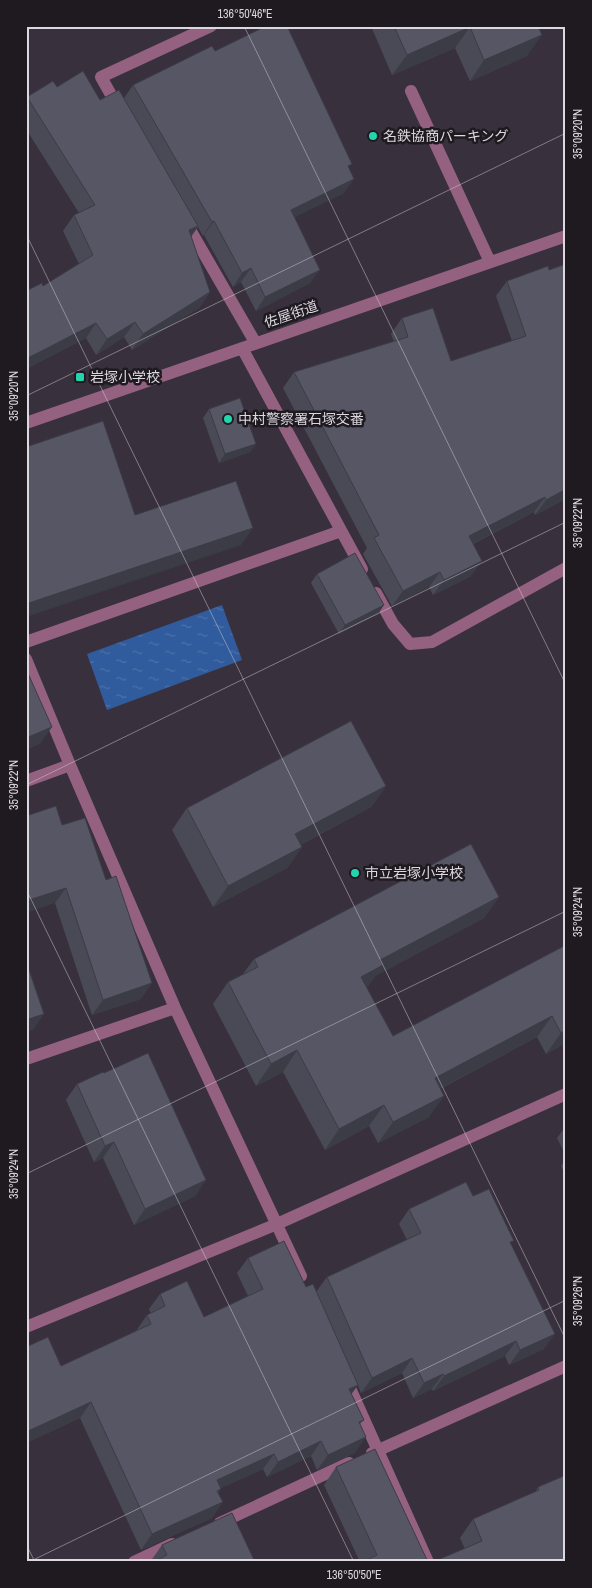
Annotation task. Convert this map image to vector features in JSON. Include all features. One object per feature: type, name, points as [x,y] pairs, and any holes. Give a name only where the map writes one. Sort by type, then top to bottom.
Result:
[{"type":"street","points":[[126,120],[101,78],[211,26]]},
{"type":"street","points":[[411,91],[490,262]]},
{"type":"street","points":[[181,214],[255,342]]},
{"type":"street","name":"佐屋街道","points":[[26,423],[255,342],[566,236]]},
{"type":"street","points":[[242,348],[393,624],[410,644],[432,642],[566,568]]},
{"type":"street","points":[[26,642],[341,531]]},
{"type":"street","points":[[26,659],[174,1008],[305,1287]]},
{"type":"street","points":[[26,781],[70,765]]},
{"type":"street","points":[[26,1059],[174,1008]]},
{"type":"street","points":[[26,1327],[277,1224],[566,1094]]},
{"type":"street","points":[[206,1529],[566,1366]]},
{"type":"street","points":[[342,1369],[428,1562]]},
{"type":"street","points":[[134,1562],[179,1541]]},
{"type":"water","points":[[222,605],[242,660],[107,710],[87,654]]},
{"type":"building","points":[[266,26],[287,26],[352,164],[348,166],[354,179],[291,210],[320,270],[265,297],[251,268],[242,273],[214,221],[212,222],[133,85],[212,46],[215,51]]},
{"type":"building","points":[[394,26],[538,26],[542,35],[484,60],[470,27],[407,55]]},
{"type":"building","points":[[83,71],[100,100],[119,90],[198,226],[189,230],[210,292],[143,334],[135,322],[107,339],[96,323],[26,359],[26,291],[42,283],[43,286],[93,255],[74,215],[95,205],[27,97],[53,81],[57,87]]},
{"type":"building","points":[[566,264],[566,489],[546,500],[545,497],[469,536],[482,561],[444,580],[440,572],[403,591],[374,538],[379,535],[294,372],[408,337],[402,318],[433,308],[451,361],[526,336],[507,281],[548,266],[549,270]]},
{"type":"building","points":[[240,398],[256,444],[225,454],[209,409]]},
{"type":"building","points":[[103,421],[135,515],[236,481],[253,528],[26,604],[26,447]]},
{"type":"building","points":[[355,553],[384,605],[345,625],[317,574]]},
{"type":"building","points":[[26,669],[52,727],[26,738]]},
{"type":"building","points":[[351,721],[386,786],[295,834],[302,847],[228,886],[187,808]]},
{"type":"building","points":[[56,806],[62,825],[85,818],[106,880],[116,876],[152,983],[103,1000],[66,888],[26,901],[26,816]]},
{"type":"building","points":[[471,844],[499,897],[380,960],[383,965],[361,977],[393,1036],[566,945],[566,1030],[561,1033],[552,1016],[435,1078],[444,1096],[393,1122],[384,1105],[339,1129],[297,1050],[271,1064],[228,982],[258,967],[254,959]]},
{"type":"building","points":[[26,961],[44,1014],[26,1020]]},
{"type":"building","points":[[148,1053],[206,1180],[145,1209],[114,1142],[105,1146],[77,1084]]},
{"type":"building","points":[[466,1182],[473,1196],[489,1189],[514,1241],[510,1242],[555,1334],[520,1350],[516,1341],[444,1376],[443,1374],[424,1383],[412,1358],[372,1378],[327,1277],[421,1233],[409,1209]]},
{"type":"building","points":[[284,1241],[306,1287],[313,1284],[358,1385],[349,1389],[364,1420],[359,1422],[366,1437],[328,1455],[321,1441],[278,1462],[274,1454],[217,1480],[221,1489],[217,1491],[223,1502],[152,1534],[91,1402],[26,1432],[26,1347],[48,1337],[61,1366],[151,1324],[147,1315],[165,1306],[160,1294],[187,1281],[204,1317],[263,1289],[248,1258]]},
{"type":"building","points":[[375,1449],[428,1562],[363,1562],[377,1555],[336,1467]]},
{"type":"building","points":[[566,1475],[566,1562],[433,1562],[482,1541],[473,1519],[539,1490],[538,1487]]},
{"type":"building","points":[[232,1513],[255,1562],[153,1562],[167,1555],[162,1545]]},
{"type":"place","name":"名鉄協商パーキング","points":[[373,136]]},
{"type":"place","name":"岩塚小学校","points":[[80,377]]},
{"type":"place","name":"中村警察署石塚交番","points":[[228,419]]},
{"type":"place","name":"市立岩塚小学校","points":[[355,873]]}]
